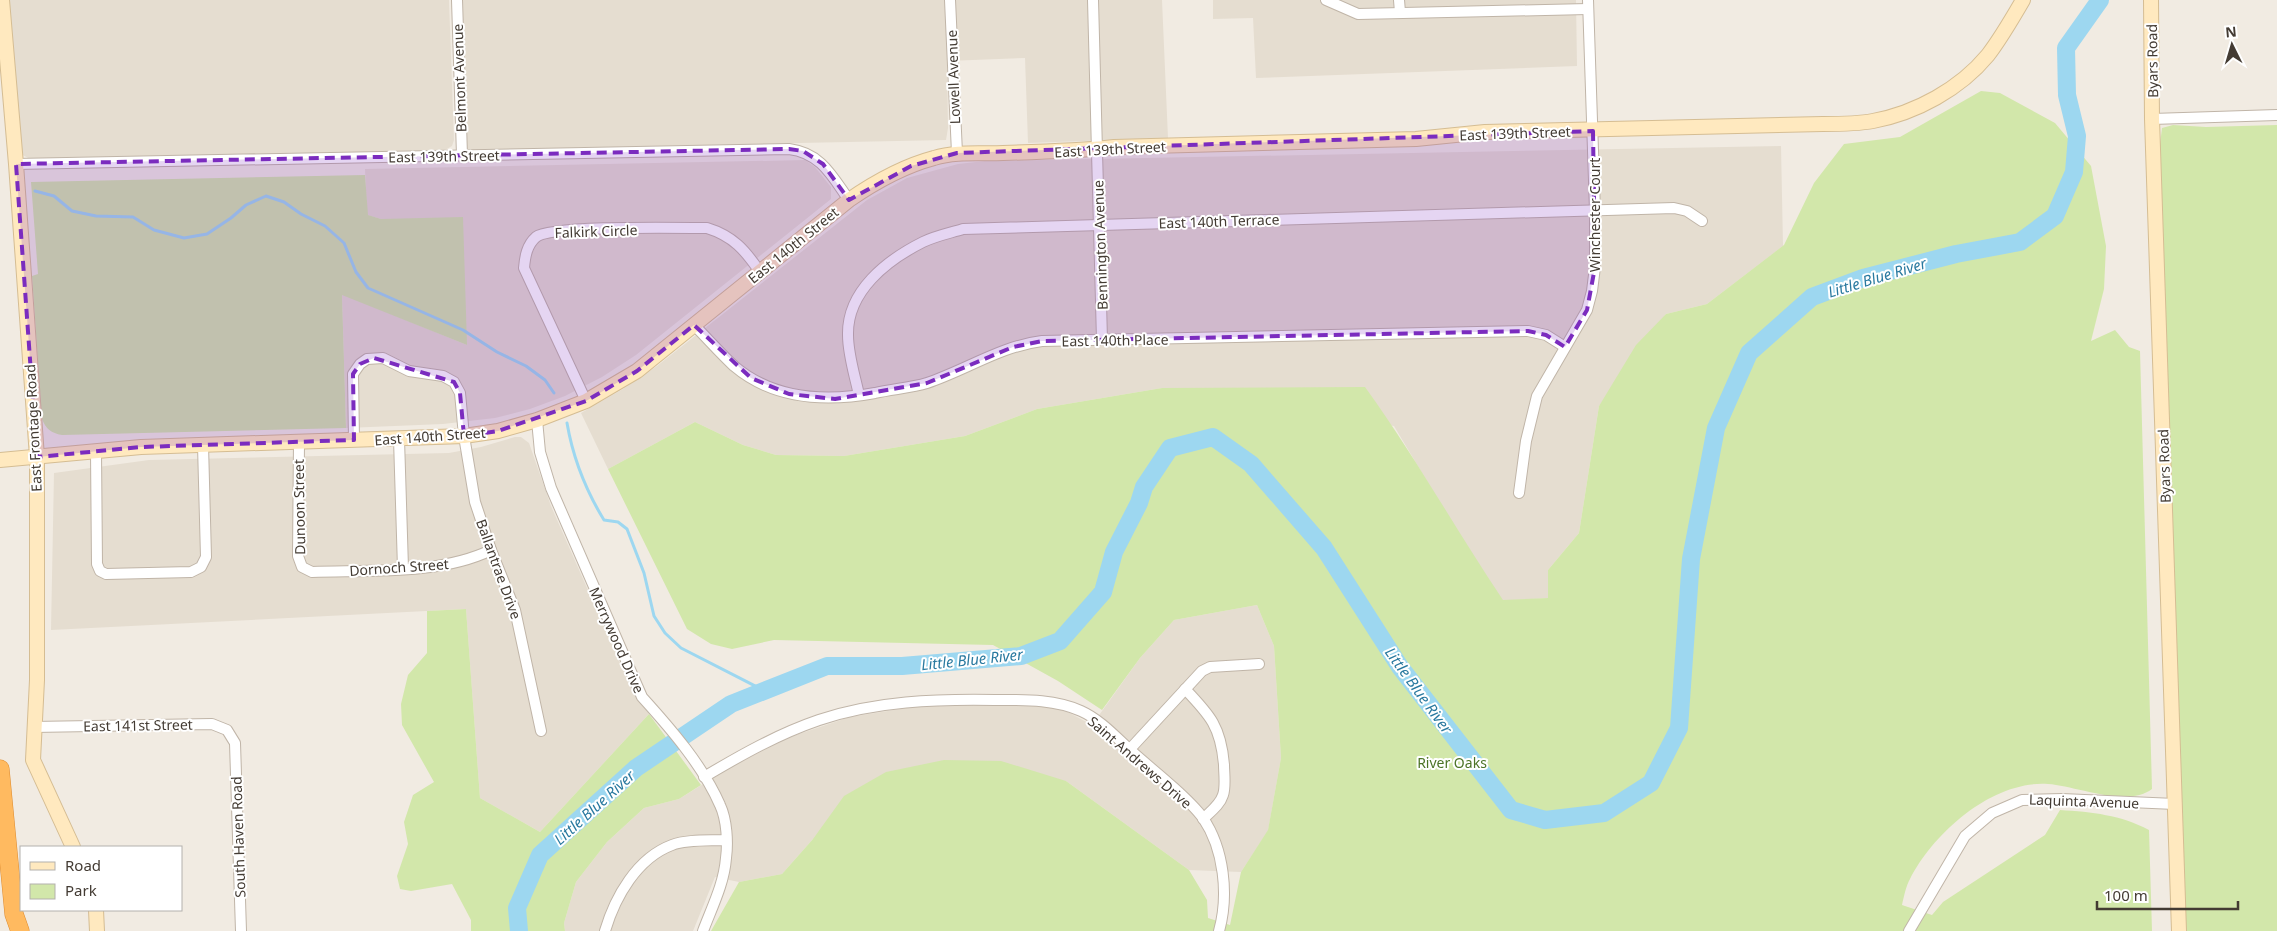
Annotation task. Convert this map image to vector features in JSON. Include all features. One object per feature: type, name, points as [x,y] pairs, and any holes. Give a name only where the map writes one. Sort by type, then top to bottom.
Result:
[{"type":"highway","points":[[0,769],[14,914],[20,931]]},
{"type":"street","name":"East Frontage Road","points":[[2,0],[37,457],[37,680],[33,727],[33,760],[73,846]]},
{"type":"street","name":"Belmont Avenue","points":[[457,0],[462,156]]},
{"type":"street","name":"Lowell Avenue","points":[[950,0],[957,154]]},
{"type":"street","name":"Bennington Avenue","points":[[1093,0],[1102,340]]},
{"type":"street","points":[[1326,0],[1358,14],[1588,5]]},
{"type":"street","points":[[1399,0],[1400,12]]},
{"type":"street","name":"East 139th Street","points":[[957,154],[1075,152],[1097,149],[1416,139],[1485,132],[1593,131],[1873,121],[1896,114],[1949,90],[1964,78],[1986,57],[2001,37],[2023,0]]},
{"type":"street","name":"Byars Road","points":[[2151,0],[2152,119],[2179,931]]},
{"type":"street","name":"Winchester Court","points":[[1519,493],[1526,441],[1537,396],[1587,310],[1592,291],[1595,267],[1595,211],[1588,5]]},
{"type":"street","points":[[2152,119],[2277,115]]},
{"type":"street","name":"East 139th Street","points":[[16,164],[789,149],[803,151],[822,164],[849,200]]},
{"type":"street","name":"East 140th Street","points":[[5,460],[141,447],[464,436],[498,431],[537,420],[586,400],[637,370],[849,200],[868,187],[911,166],[936,157],[957,154]]},
{"type":"street","name":"East 140th Terrace","points":[[859,396],[848,336],[850,315],[857,299],[868,283],[898,256],[925,241],[963,228],[1674,208],[1687,211],[1702,221]]},
{"type":"street","name":"Falkirk Circle","points":[[586,400],[524,268],[525,256],[529,246],[537,236],[561,230],[707,228],[721,232],[733,239],[746,251],[760,272]]},
{"type":"street","name":"East 140th Place","points":[[694,325],[734,366],[770,387],[789,394],[835,399],[927,383],[1027,343],[1528,331],[1546,335],[1565,347]]},
{"type":"street","name":"Ballantrae Drive","points":[[354,440],[353,374],[360,364],[374,358],[383,358],[410,371],[443,376],[454,382],[460,393],[464,436],[475,502],[491,550],[515,610],[541,731]]},
{"type":"street","name":"Merrywood Drive","points":[[537,420],[540,452],[551,488],[642,698],[662,720],[691,758],[721,807],[726,840],[726,859],[722,882],[703,931]]},
{"type":"street","points":[[399,439],[404,568]]},
{"type":"street","name":"Dunoon Street","points":[[299,442],[298,556],[302,567],[306,569]]},
{"type":"street","points":[[96,452],[97,564],[100,571],[103,573],[191,572],[201,567],[206,557],[203,445]]},
{"type":"street","name":"Dornoch Street","points":[[306,569],[312,572],[450,564],[491,550]]},
{"type":"street","points":[[1130,749],[1202,671],[1210,666],[1259,664]]},
{"type":"street","points":[[1185,689],[1208,713],[1216,726],[1222,744],[1223,795],[1217,805],[1203,819]]},
{"type":"street","name":"Saint Andrews Drive","points":[[704,777],[750,749],[821,719],[890,704],[945,699],[1052,702],[1081,711],[1103,725],[1165,780],[1203,819],[1220,855],[1225,900],[1219,931]]},
{"type":"street","name":"East 141st Street","points":[[33,727],[212,724],[227,730],[235,743]]},
{"type":"street","name":"South Haven Road","points":[[235,743],[241,931]]},
{"type":"street","name":"Laquinta Avenue","points":[[1909,931],[1964,836],[1992,813],[2022,800],[2062,799],[2174,804]]},
{"type":"street","points":[[605,931],[613,909],[624,889],[637,870],[654,854],[674,844],[726,840]]},
{"type":"street","points":[[96,911],[97,931]]},
{"type":"highlighted area","points":[[1593,131],[1595,267],[1587,310],[1565,347],[1546,335],[1528,331],[1042,341],[1013,347],[927,383],[835,399],[789,394],[751,378],[694,325],[637,371],[586,401],[498,431],[464,436],[460,393],[454,382],[374,358],[360,364],[353,374],[354,440],[141,447],[37,457],[16,164],[789,149],[803,151],[823,164],[849,200],[911,166],[957,153]]},
{"type":"shaded area","points":[[7,0],[449,0],[454,140],[452,146],[445,150],[30,159],[21,154]]},
{"type":"shaded area","points":[[461,0],[1162,0],[1168,138],[1028,143],[1025,58],[947,61],[948,128],[946,140],[470,150],[466,148]]},
{"type":"shaded area","points":[[1213,0],[1576,0],[1577,66],[1256,78],[1253,18],[1213,19]]},
{"type":"shaded area","points":[[1781,146],[1783,246],[1707,304],[1666,314],[1599,406],[1579,533],[1548,570],[1548,598],[1503,601],[1465,545],[1394,426],[1162,388],[1037,409],[965,436],[844,456],[776,455],[743,445],[695,422],[608,469],[581,413],[623,389],[657,366],[867,200],[907,178],[958,164],[985,161]]},
{"type":"shaded area","points":[[805,160],[815,167],[831,187],[831,199],[636,355],[602,377],[565,396],[530,409],[495,418],[443,424],[346,428],[342,294],[467,345],[381,219],[367,215],[365,169]]},
{"type":"shaded area","points":[[521,437],[529,443],[551,506],[620,663],[631,687],[649,714],[540,832],[480,798],[466,609],[51,630],[54,473],[149,460],[449,453],[481,447]]},
{"type":"shaded area","points":[[1257,605],[1274,646],[1281,758],[1268,831],[1241,872],[1189,870],[1066,781],[813,839],[782,874],[739,882],[715,877],[693,931],[565,931],[564,923],[576,882],[607,842],[644,808],[679,799],[753,753],[784,739],[850,717],[919,706],[953,704],[1048,705],[1062,709],[1092,725],[1140,658],[1174,620]]},
{"type":"green space","name":"River Oaks","points":[[1981,91],[2000,93],[2055,123],[2091,166],[2106,246],[2104,289],[2091,341],[2115,330],[2129,347],[2140,351],[2152,789],[2129,797],[2048,784],[2027,785],[1986,800],[1967,812],[1934,844],[1910,879],[1902,905],[1932,915],[1943,902],[2045,835],[2060,810],[2083,812],[2106,815],[2128,821],[2149,830],[2152,931],[711,931],[739,882],[782,874],[813,839],[844,796],[886,772],[944,760],[1001,761],[1066,781],[1189,870],[1207,900],[1208,918],[1230,925],[1241,872],[1268,830],[1281,758],[1274,646],[1257,605],[1174,620],[1140,658],[1102,710],[1058,681],[993,645],[774,640],[732,649],[711,644],[687,629],[608,469],[695,422],[743,445],[776,455],[844,456],[965,436],[1037,409],[1162,388],[1365,387],[1503,600],[1548,598],[1548,570],[1579,533],[1599,406],[1636,345],[1666,314],[1707,304],[1784,245],[1814,183],[1844,144],[1900,137]]},
{"type":"green space","points":[[2173,125],[2206,127],[2277,125],[2277,931],[2185,931],[2160,144],[2162,128]]},
{"type":"green space","points":[[365,175],[368,215],[381,219],[463,217],[467,345],[342,295],[346,428],[62,435],[52,432],[47,428],[42,419],[32,276],[38,274],[31,182]]},
{"type":"green space","points":[[466,609],[480,798],[540,832],[649,714],[701,785],[679,799],[644,808],[607,842],[576,882],[564,923],[565,931],[471,931],[471,920],[452,884],[411,891],[400,889],[397,876],[408,844],[404,822],[413,795],[434,782],[402,725],[401,704],[408,675],[427,653],[427,611]]},
{"type":"waterway","name":"Little Blue River","points":[[519,931],[517,908],[540,855],[636,768],[731,704],[827,666],[902,666],[1021,656],[1060,641],[1103,592],[1114,552],[1139,503],[1144,487],[1170,448],[1213,437],[1251,464],[1324,548],[1400,667],[1511,810],[1545,820],[1604,813],[1651,783],[1679,728],[1691,559],[1716,428],[1749,353],[1812,297],[1863,278],[1956,254],[2020,242],[2055,216],[2074,172],[2077,136],[2067,95],[2066,48],[2100,0]]},
{"type":"waterway","points":[[35,191],[54,196],[72,211],[96,216],[133,217],[154,230],[184,238],[207,234],[246,205],[266,196],[284,202],[301,214],[325,226],[344,243],[356,272],[368,288],[463,330],[497,352],[526,366],[545,380],[554,393]]},
{"type":"waterway","points":[[567,423],[576,461],[597,508],[604,520],[618,522],[627,529],[644,573],[654,616],[665,633],[681,648],[765,691]]}]
